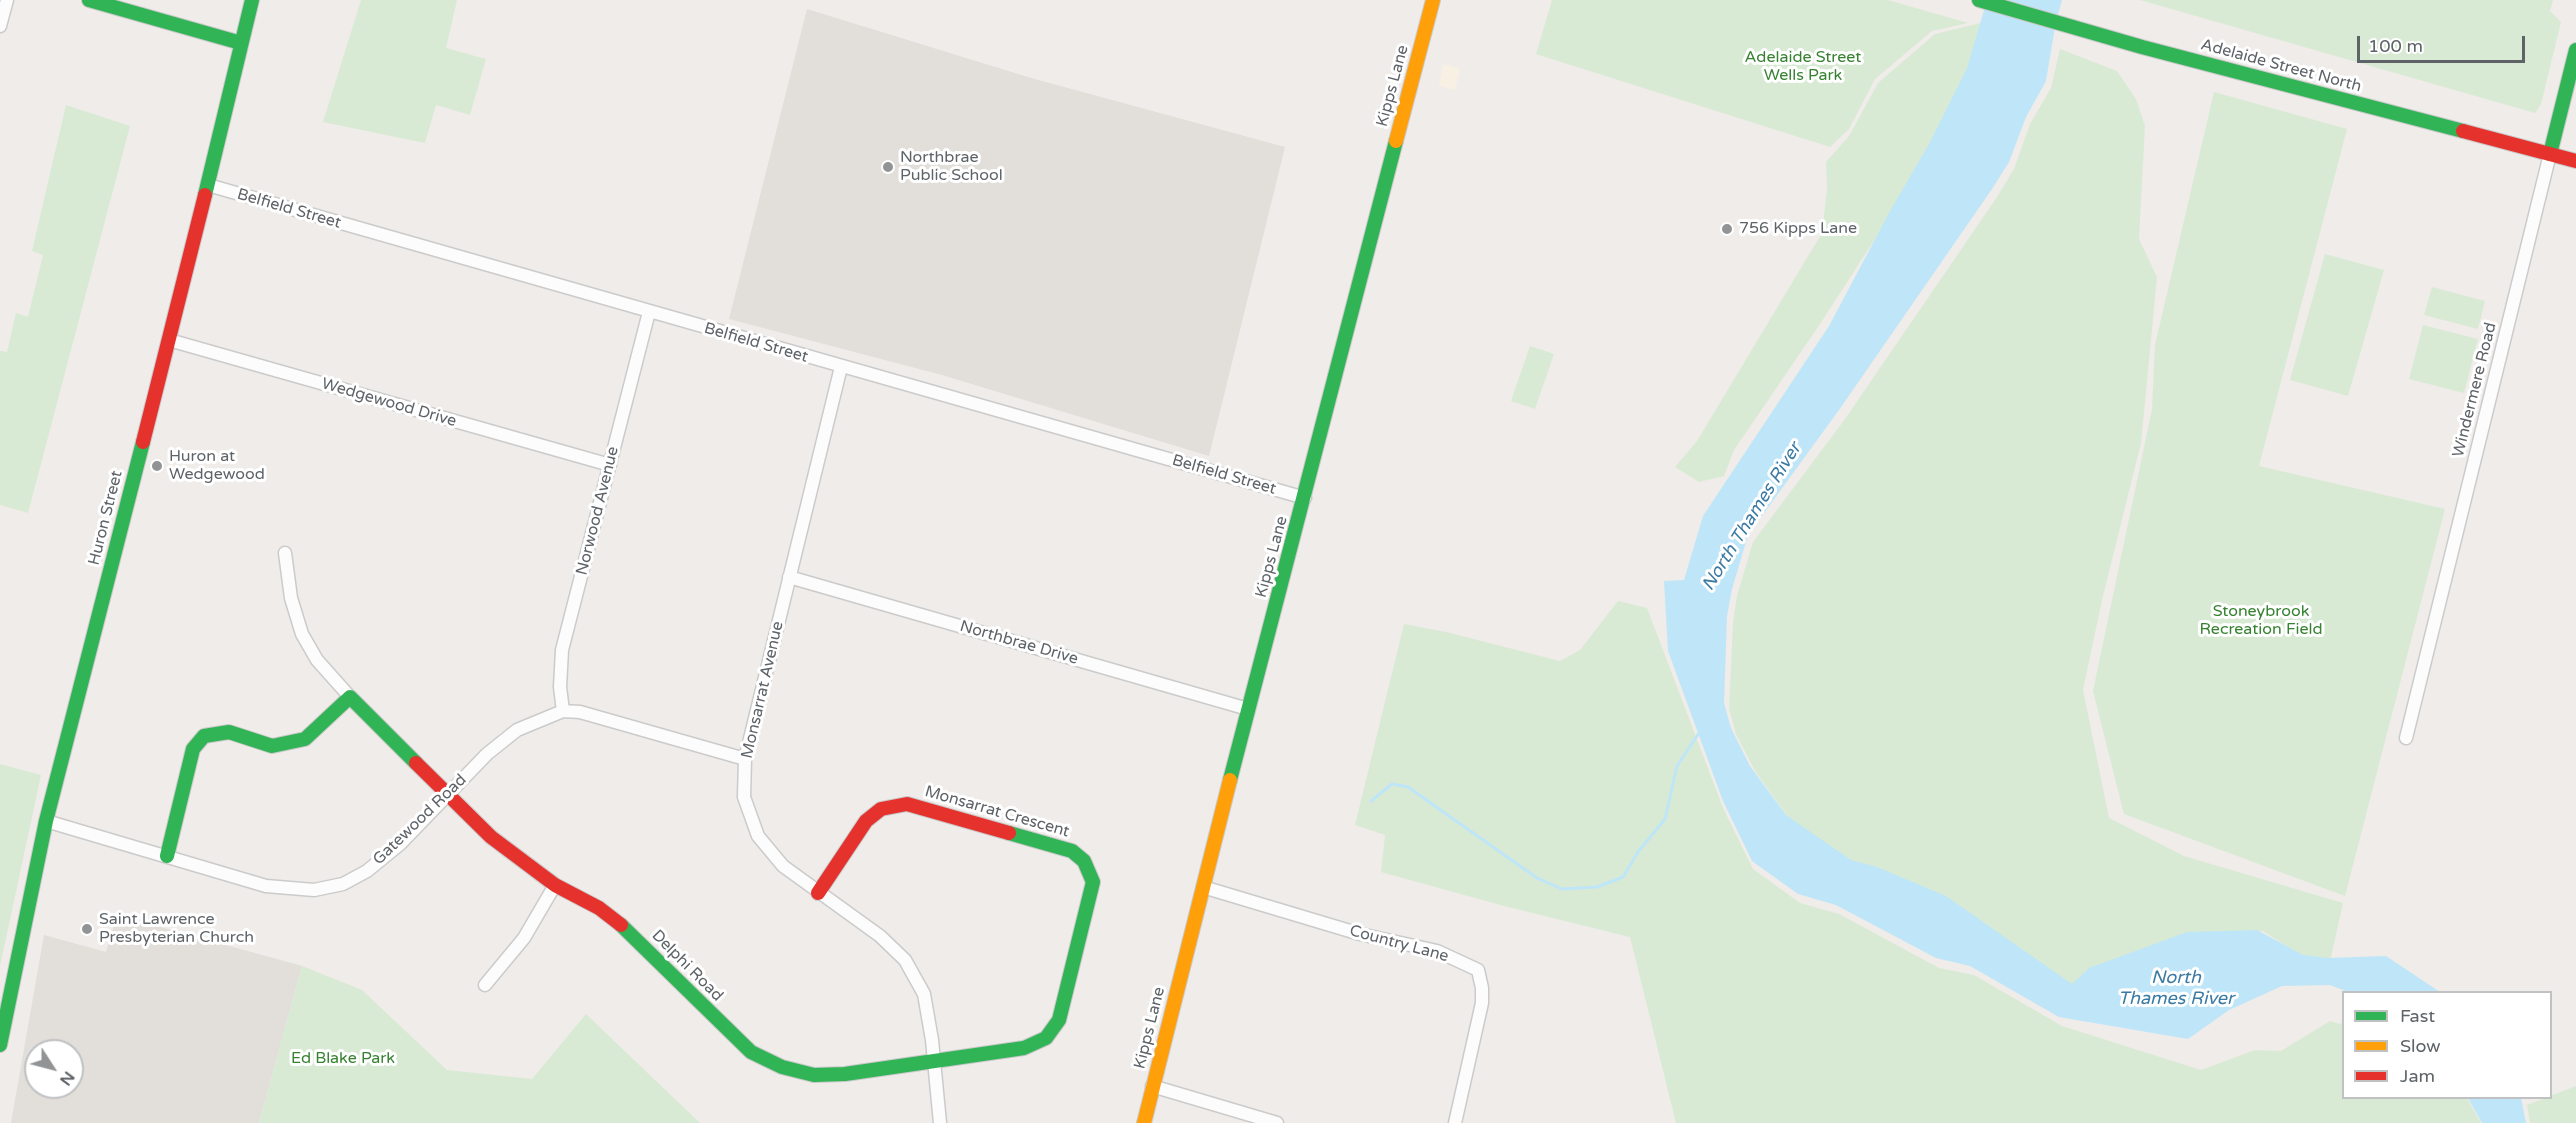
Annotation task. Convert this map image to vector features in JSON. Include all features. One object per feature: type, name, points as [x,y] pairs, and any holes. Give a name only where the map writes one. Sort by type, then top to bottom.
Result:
[{"type":"street","points":[[0,26],[7,0]]},
{"type":"street","points":[[88,0],[241,43]]},
{"type":"street","name":"Huron Street","points":[[0,1045],[46,821],[208,186],[252,0]]},
{"type":"street","name":"Kipps Lane","points":[[1144,1123],[1248,709],[1305,498],[1390,158],[1433,0]]},
{"type":"street","name":"Adelaide Street North","points":[[1979,0],[2142,47],[2576,161]]},
{"type":"street","name":"Windermere Road","points":[[2406,738],[2576,50]]},
{"type":"street","name":"Belfield Street","points":[[208,186],[1305,498]]},
{"type":"street","name":"Norwood Avenue","points":[[563,711],[560,687],[562,650],[649,312]]},
{"type":"street","name":"Wedgewood Drive","points":[[169,340],[610,465]]},
{"type":"street","name":"Monsarrat Avenue","points":[[841,367],[745,759],[744,797],[758,836],[783,866],[880,936],[905,960],[924,994],[940,1123]]},
{"type":"street","points":[[167,856],[193,749],[204,736],[229,732],[272,746],[305,739],[350,697],[317,660],[302,634],[291,598],[285,553]]},
{"type":"street","name":"Northbrae Drive","points":[[789,577],[1248,709]]},
{"type":"street","name":"Delphi Road","points":[[350,697],[491,837],[555,885],[599,908],[622,925],[751,1052],[782,1067],[814,1075],[845,1074],[934,1062]]},
{"type":"street","points":[[563,711],[580,712],[745,759]]},
{"type":"street","name":"Gatewood Road","points":[[46,821],[266,886],[314,890],[343,884],[367,871],[400,844],[487,754],[517,730],[563,711]]},
{"type":"street","name":"Monsarrat Crescent","points":[[818,893],[866,821],[881,808],[907,804],[1072,851],[1084,861],[1093,882],[1059,1020],[1046,1038],[1024,1048],[934,1062]]},
{"type":"street","points":[[485,985],[524,938],[555,885]]},
{"type":"street","name":"Country Lane","points":[[1203,887],[1360,934],[1437,951],[1478,970],[1482,988],[1482,1004],[1455,1123]]},
{"type":"street","points":[[1152,1086],[1277,1123]]},
{"type":"shaded area","points":[[807,9],[1031,78],[1285,147],[1209,456],[942,375],[729,319]]},
{"type":"shaded area","points":[[1443,64],[1460,68],[1455,90],[1439,86]]},
{"type":"shaded area","points":[[117,915],[302,966],[259,1123],[11,1123],[24,1049],[24,1099],[84,1099],[84,1039],[26,1039],[44,935],[106,952]]},
{"type":"green space","points":[[361,0],[457,0],[446,48],[486,59],[470,115],[436,105],[425,143],[323,122]]},
{"type":"green space","name":"Adelaide Street Wells Park","points":[[1552,0],[1888,0],[1968,23],[1932,31],[1875,79],[1849,129],[1830,147],[1536,54]]},
{"type":"green space","points":[[2140,0],[2553,0],[2550,11],[2561,22],[2541,104],[2535,113]]},
{"type":"green space","points":[[1985,22],[1968,74],[1932,151],[1820,324],[1734,450],[1724,476],[1699,482],[1675,467],[1697,441],[1822,233],[1827,189],[1826,162],[1849,136],[1878,83],[1935,34]]},
{"type":"green space","points":[[2060,49],[2117,71],[2136,99],[2145,126],[2139,239],[2157,277],[2141,443],[2102,600],[2083,690],[2109,818],[2184,856],[2343,903],[2330,962],[2306,959],[2263,931],[2190,933],[2085,971],[2076,989],[1855,866],[1790,820],[1755,771],[1736,734],[1729,709],[1733,623],[1737,596],[1753,542],[1845,419],[1997,197],[2014,169],[2030,124],[2051,88]]},
{"type":"green space","name":"Stoneybrook Recreation Field","points":[[2214,92],[2347,129],[2259,466],[2445,509],[2345,896],[2124,814],[2093,691],[2152,409],[2155,345]]},
{"type":"green space","points":[[66,105],[130,126],[28,513],[0,505],[0,351],[7,352],[16,313],[28,317],[43,255],[32,251]]},
{"type":"green space","points":[[2325,254],[2384,270],[2348,396],[2290,380]]},
{"type":"green space","points":[[2432,287],[2485,301],[2478,329],[2424,315]]},
{"type":"green space","points":[[2423,325],[2478,339],[2464,393],[2409,379]]},
{"type":"green space","points":[[1530,346],[1554,354],[1535,409],[1511,401]]},
{"type":"green space","points":[[1618,601],[1647,608],[1723,808],[1753,869],[1800,903],[1839,914],[1939,968],[1974,975],[2062,1026],[2201,1070],[2255,1050],[2281,1051],[2330,1021],[2342,1023],[2342,1099],[2468,1099],[2481,1123],[1676,1123],[1630,937],[1504,906],[1381,872],[1385,835],[1355,825],[1404,624],[1446,632],[1560,661],[1580,650]]},
{"type":"green space","points":[[0,764],[41,775],[0,966]]},
{"type":"green space","name":"Ed Blake Park","points":[[302,966],[362,990],[447,1070],[532,1079],[586,1014],[700,1123],[259,1123]]},
{"type":"green space","points":[[2576,1086],[2576,1123],[2530,1123],[2527,1105],[2542,1099],[2552,1099],[2552,1095]]},
{"type":"water","name":"North Thames River","points":[[1987,0],[2062,0],[2056,21],[2046,81],[2026,117],[2009,162],[1839,410],[1748,535],[1732,589],[1727,616],[1724,703],[1731,728],[1750,766],[1786,815],[1851,860],[1877,867],[1946,896],[2072,984],[2089,968],[2187,932],[2257,930],[2303,955],[2328,958],[2386,956],[2438,991],[2345,991],[2330,985],[2282,986],[2229,1010],[2188,1039],[2059,1017],[1970,966],[1936,958],[1836,905],[1798,894],[1752,861],[1723,801],[1668,651],[1664,581],[1684,580],[1703,516],[1829,326],[1890,211],[1929,144],[1967,68]]},
{"type":"water","points":[[2469,1099],[2521,1099],[2526,1123],[2482,1123]]},
{"type":"waterway","points":[[1371,801],[1392,784],[1408,787],[1537,878],[1562,889],[1597,887],[1623,877],[1638,852],[1665,819],[1677,766],[1699,733]]},
{"type":"traffic: fast","points":[[89,0],[241,43]]},
{"type":"traffic: fast","points":[[205,195],[252,0]]},
{"type":"traffic: fast","points":[[1979,0],[2142,47],[2463,131]]},
{"type":"traffic: fast","points":[[2550,154],[2576,50]]},
{"type":"traffic: fast","points":[[1230,780],[1396,141]]},
{"type":"traffic: fast","points":[[0,1045],[46,821],[143,442]]},
{"type":"traffic: fast","points":[[167,856],[193,749],[204,736],[229,732],[272,746],[305,739],[350,697],[416,763]]},
{"type":"traffic: fast","points":[[621,925],[751,1052],[782,1067],[814,1075],[845,1074],[1024,1048],[1046,1038],[1059,1020],[1093,882],[1084,861],[1072,851],[1009,833]]},
{"type":"traffic: slow","points":[[1396,141],[1433,0]]},
{"type":"traffic: slow","points":[[1144,1123],[1230,780]]},
{"type":"traffic: jam","points":[[2463,131],[2576,161]]},
{"type":"traffic: jam","points":[[143,442],[205,195]]},
{"type":"traffic: jam","points":[[416,763],[491,837],[555,885],[599,908],[621,925]]},
{"type":"traffic: jam","points":[[818,893],[866,821],[881,809],[907,804],[1009,833]]},
{"type":"place","name":"Northbrae Public School","points":[[888,167]]},
{"type":"place","name":"756 Kipps Lane","points":[[1727,229]]},
{"type":"place","name":"Huron at Wedgewood","points":[[157,466]]},
{"type":"place","name":"Saint Lawrence Presbyterian Church","points":[[87,929]]}]
